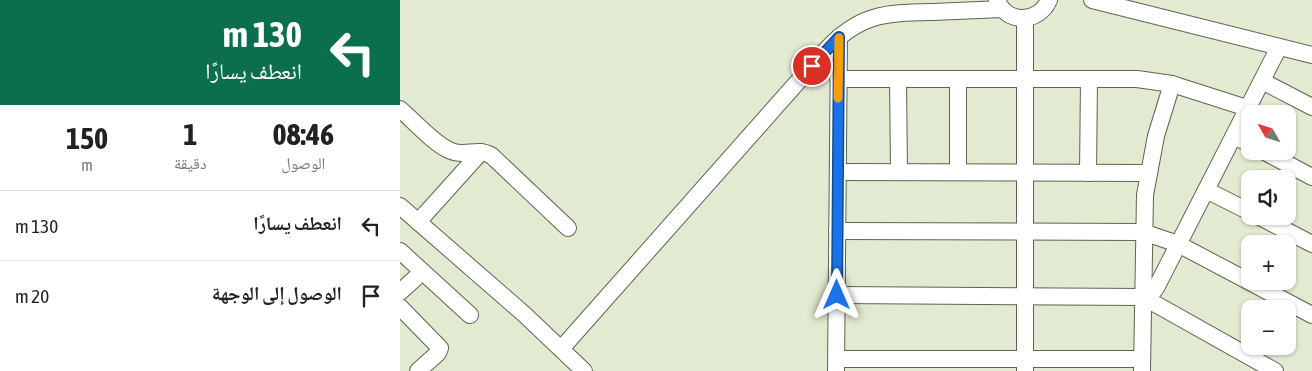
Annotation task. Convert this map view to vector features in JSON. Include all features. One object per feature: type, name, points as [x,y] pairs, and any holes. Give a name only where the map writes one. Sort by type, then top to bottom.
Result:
[{"type":"street","points":[[561,349],[839,37],[865,20],[888,13],[1000,5],[1013,17],[1026,18],[1037,15],[1049,0]]},
{"type":"street","points":[[1092,0],[1312,55]]},
{"type":"street","points":[[1025,365],[1024,79],[1026,18]]},
{"type":"street","points":[[839,37],[836,365],[1025,365],[1143,368],[1143,232],[1148,173],[1172,84]]},
{"type":"street","points":[[1250,105],[1279,46]]},
{"type":"street","points":[[838,79],[1137,79],[1172,84],[1241,106]]},
{"type":"street","points":[[898,79],[899,172]]},
{"type":"street","points":[[958,79],[958,172]]},
{"type":"street","points":[[1088,173],[1089,79]]},
{"type":"street","points":[[1262,81],[1312,107]]},
{"type":"street","points":[[400,110],[446,149],[458,153],[482,152],[492,156],[568,228]]},
{"type":"street","points":[[837,295],[1143,297],[1152,293],[1156,288],[1241,122]]},
{"type":"street","points":[[1234,136],[1241,140]]},
{"type":"street","points":[[418,222],[482,152]]},
{"type":"street","points":[[1280,160],[1312,177]]},
{"type":"street","points":[[838,172],[1148,173]]},
{"type":"street","points":[[1206,190],[1241,208]]},
{"type":"street","points":[[400,206],[584,371]]},
{"type":"street","points":[[1275,225],[1312,244]]},
{"type":"street","points":[[837,231],[1143,232],[1178,244],[1312,315]]},
{"type":"street","points":[[400,251],[470,315]]},
{"type":"street","points":[[400,292],[422,272]]},
{"type":"street","points":[[1143,297],[1275,371]]},
{"type":"street","points":[[400,307],[440,348],[438,353],[418,371]]},
{"type":"slow traffic","points":[[838,98],[839,38]]},
{"type":"route","points":[[812,66],[839,37],[837,295]]}]
